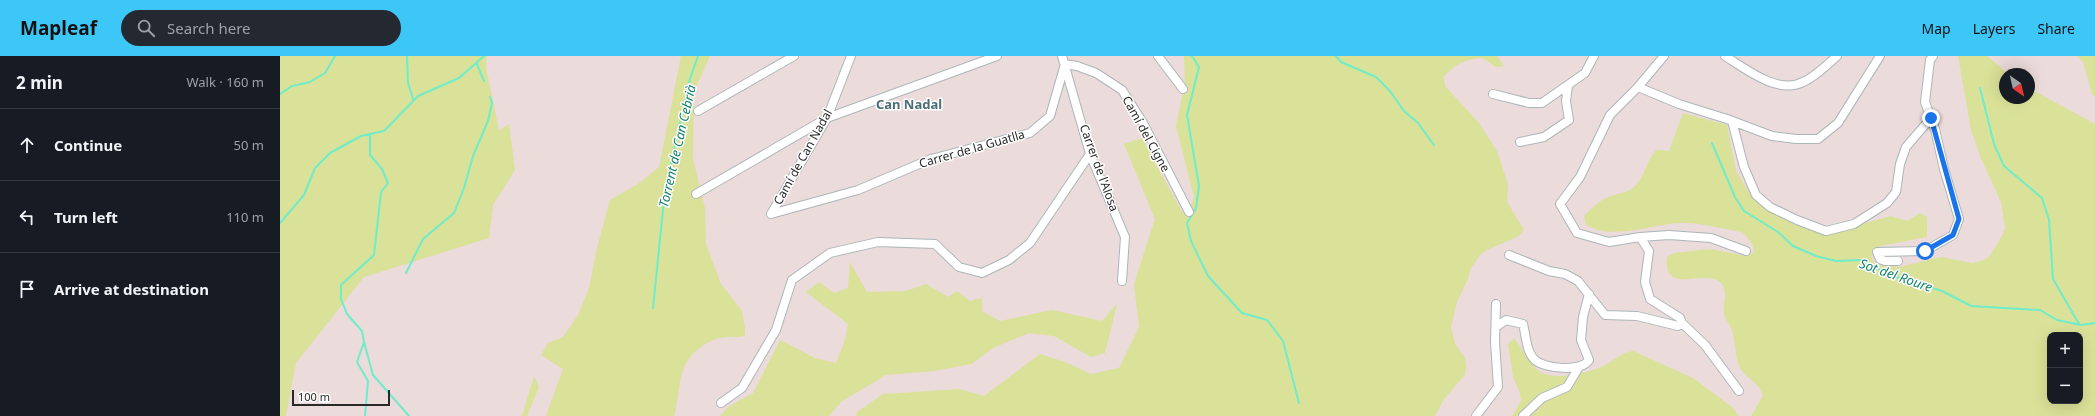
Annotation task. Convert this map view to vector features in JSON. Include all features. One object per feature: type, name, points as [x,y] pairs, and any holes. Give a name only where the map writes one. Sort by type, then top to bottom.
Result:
[{"type":"street","points":[[698,110],[794,56]]},
{"type":"street","name":"Camí de Can Nadal","points":[[771,214],[827,118],[851,56]]},
{"type":"street","name":"Carrer de l'Alosa","points":[[1062,56],[1090,154],[1125,237],[1122,281]]},
{"type":"street","points":[[1158,56],[1183,88]]},
{"type":"street","points":[[1493,94],[1529,103],[1542,103],[1585,73],[1594,56]]},
{"type":"street","points":[[1664,56],[1638,87],[1610,115],[1580,177],[1560,204],[1577,233],[1609,242],[1640,237],[1669,235],[1711,238],[1746,251]]},
{"type":"street","points":[[1725,56],[1754,73],[1781,86],[1803,83],[1837,56]]},
{"type":"street","points":[[1638,87],[1679,104],[1772,136],[1796,140],[1818,139],[1838,124],[1880,56]]},
{"type":"street","points":[[1898,261],[1885,261],[1880,259],[1877,252],[1925,251],[1953,235],[1959,219],[1931,118],[1925,102],[1930,60],[1933,56]]},
{"type":"street","points":[[696,194],[827,118],[993,57]]},
{"type":"street","name":"Camí del Cigne","points":[[1065,64],[1077,66],[1096,73],[1122,90],[1143,123],[1189,212]]},
{"type":"street","name":"Carrer de la Guatlla","points":[[771,214],[858,190],[931,159],[1030,133],[1050,116],[1065,64]]},
{"type":"street","points":[[1520,142],[1544,136],[1569,120],[1566,101],[1568,86]]},
{"type":"street","points":[[1732,121],[1744,167],[1756,195],[1770,207],[1797,220],[1826,231],[1854,224],[1887,203],[1896,192],[1900,164],[1906,147],[1931,118]]},
{"type":"street","points":[[721,403],[742,388],[776,330],[792,280],[830,253],[878,242],[935,244],[959,267],[982,273],[1009,260],[1030,243],[1090,154]]},
{"type":"street","points":[[1640,237],[1649,251],[1645,282],[1650,299],[1681,320],[1705,345],[1739,391]]},
{"type":"street","points":[[1509,255],[1549,271],[1565,274],[1578,281],[1605,315],[1637,316],[1678,326],[1681,320]]},
{"type":"street","points":[[1523,416],[1542,398],[1567,386],[1579,368],[1586,364],[1589,360],[1581,340],[1583,317],[1589,294]]},
{"type":"street","points":[[1476,416],[1498,387],[1496,304]]},
{"type":"street","points":[[1496,327],[1506,320],[1523,324],[1528,347],[1534,359],[1547,366],[1579,368]]},
{"type":"green space","points":[[280,56],[487,56],[486,67],[499,131],[509,124],[515,170],[493,205],[489,238],[364,277],[296,363],[286,416],[280,416]]},
{"type":"green space","points":[[681,56],[710,56],[694,92],[693,159],[705,208],[706,244],[721,284],[742,311],[745,336],[723,337],[714,340],[702,346],[691,356],[684,367],[682,374],[674,416],[546,416],[563,369],[541,355],[548,343],[563,337],[578,315],[589,288],[597,248],[610,200],[638,184],[659,167]]},
{"type":"green space","points":[[1184,56],[1497,56],[1504,66],[1496,67],[1482,58],[1471,60],[1456,66],[1444,77],[1445,86],[1479,123],[1497,151],[1508,184],[1507,202],[1524,230],[1519,236],[1487,250],[1480,255],[1470,270],[1468,279],[1457,302],[1451,327],[1455,344],[1465,358],[1465,375],[1444,399],[1435,416],[856,416],[857,412],[883,394],[959,389],[984,396],[1040,354],[1065,362],[1091,374],[1119,368],[1139,327],[1134,284],[1155,219],[1124,144],[1142,138],[1182,212],[1187,215],[1194,197],[1176,126],[1185,82]]},
{"type":"green space","points":[[1958,56],[1987,56],[2002,68],[1999,68],[1999,104],[2035,104],[2035,91],[2095,124],[2095,416],[1751,416],[1763,396],[1758,386],[1744,373],[1738,363],[1732,330],[1724,313],[1725,293],[1723,285],[1713,279],[1678,279],[1671,276],[1667,269],[1667,257],[1674,253],[1710,249],[1746,256],[1754,252],[1753,246],[1749,239],[1742,232],[1712,226],[1681,223],[1620,232],[1608,232],[1597,230],[1586,225],[1584,216],[1596,204],[1607,197],[1626,192],[1634,187],[1641,179],[1656,150],[1669,151],[1683,113],[1727,125],[1736,171],[1753,199],[1793,222],[1825,234],[1891,216],[1907,221],[1920,213],[1927,217],[1927,237],[1880,246],[1871,256],[1875,264],[1899,267],[1941,257],[1972,263],[1988,258],[2002,236],[2005,228],[2001,202],[1980,156],[1971,130]]},
{"type":"green space","points":[[2077,56],[2095,56],[2095,96],[2092,94],[2083,62]]},
{"type":"green space","points":[[850,262],[867,292],[906,291],[926,284],[948,297],[957,291],[970,301],[982,298],[982,311],[1000,321],[1052,310],[1102,321],[1117,304],[1105,353],[1091,357],[1054,336],[1029,333],[993,348],[972,364],[934,371],[886,375],[841,402],[829,416],[720,416],[728,407],[753,393],[780,340],[815,358],[836,363],[845,340],[848,324],[806,292],[819,282],[834,293],[848,288]]},
{"type":"green space","points":[[1514,338],[1530,361],[1540,372],[1546,375],[1554,376],[1572,375],[1597,369],[1624,353],[1633,351],[1693,378],[1732,407],[1739,416],[1512,416],[1521,401],[1520,393],[1513,377],[1508,344]]},
{"type":"green space","points":[[534,376],[539,387],[527,416],[522,416]]},
{"type":"waterway","points":[[280,94],[292,86],[310,82],[325,73],[335,56]]},
{"type":"waterway","points":[[407,56],[408,83],[413,99]]},
{"type":"waterway","points":[[280,223],[304,195],[315,168],[330,153],[361,136],[384,131],[418,96],[459,78],[484,56]]},
{"type":"waterway","name":"Torrent de Can Cebrià","points":[[653,308],[665,190],[690,79],[698,56]]},
{"type":"waterway","points":[[1192,56],[1199,67],[1187,115],[1199,186],[1196,208],[1187,223],[1191,241],[1208,276],[1242,313],[1267,320],[1283,341],[1299,403]]},
{"type":"waterway","points":[[1336,56],[1341,62],[1376,77],[1390,91],[1404,111],[1418,123],[1434,145]]},
{"type":"waterway","points":[[477,64],[484,81]]},
{"type":"waterway","points":[[1980,88],[1994,144],[2004,166],[2042,198],[2049,220],[2053,279],[2079,324]]},
{"type":"waterway","points":[[406,273],[423,239],[454,213],[464,188],[473,156],[488,121],[492,103],[490,97]]},
{"type":"waterway","points":[[365,416],[368,381],[357,362],[364,342],[362,331],[347,314],[341,299],[341,285],[374,255],[381,192],[388,183],[382,169],[370,155],[370,134]]},
{"type":"waterway","name":"Sot del Roure","points":[[1712,143],[1735,197],[1744,211],[1778,232],[1793,246],[1816,256],[1836,261],[1860,260],[1896,277],[1942,291],[1971,306],[2040,310],[2057,320],[2081,325],[2095,323]]},
{"type":"waterway","points":[[364,342],[373,375],[409,416]]},
{"type":"district","name":"Can Nadal","points":[[909,104]]},
{"type":"route","points":[[1925,251],[1953,235],[1959,219],[1931,118]]}]
